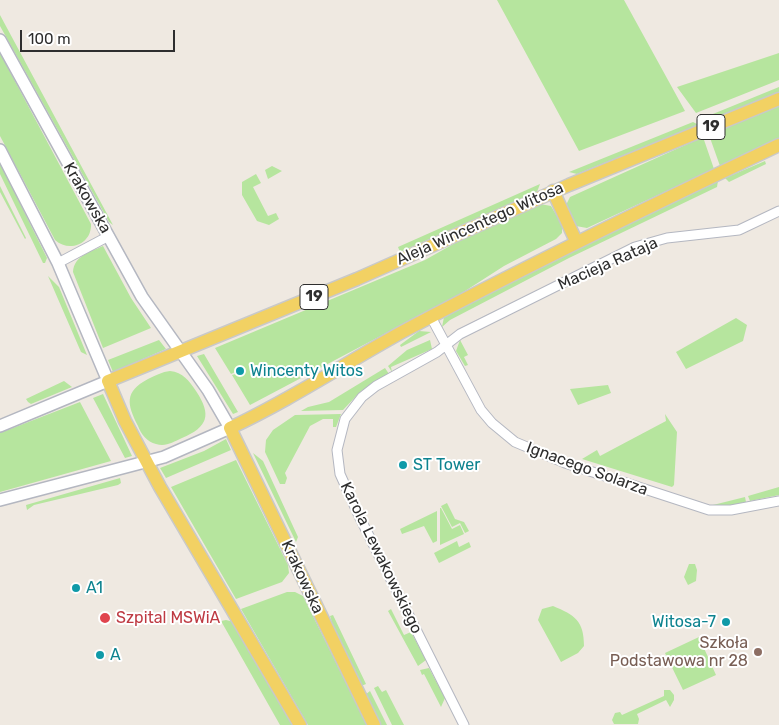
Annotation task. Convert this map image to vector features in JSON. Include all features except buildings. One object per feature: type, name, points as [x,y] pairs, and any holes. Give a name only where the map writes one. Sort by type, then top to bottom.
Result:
[{"type":"main road","name":"Krakowska","points":[[0,40],[148,306],[208,390],[230,428],[374,725]]},
{"type":"main road","name":"Aleja Wincentego Witosa","points":[[182,352],[357,279],[553,191],[779,99]]},
{"type":"main road","points":[[0,500],[146,462],[183,449],[230,428],[292,396],[431,317],[576,241],[779,145]]},
{"type":"main road","points":[[0,150],[58,262],[108,381],[146,462],[300,725]]},
{"type":"main road","points":[[553,191],[576,241]]},
{"type":"main road","name":"19","points":[[108,381],[182,352]]},
{"type":"main road","points":[[0,426],[108,381]]},
{"type":"street","name":"Macieja Rataja","points":[[446,346],[460,334],[636,247],[667,238],[739,230],[779,211]]},
{"type":"street","points":[[58,262],[109,236]]},
{"type":"street","name":"Ignacego Solarza","points":[[431,317],[486,416],[508,437],[536,452],[709,510],[731,510],[779,501]]},
{"type":"street","name":"Karola Lewakowskiego","points":[[446,346],[376,386],[362,397],[350,411],[342,427],[337,457],[343,481],[362,524],[464,725]]},
{"type":"green space","points":[[497,0],[624,0],[685,111],[579,151]]},
{"type":"green space","points":[[0,15],[113,225],[109,222],[0,26]]},
{"type":"green space","points":[[0,53],[91,224],[88,237],[79,244],[67,246],[55,240],[0,136]]},
{"type":"green space","points":[[779,53],[779,80],[696,113],[677,87]]},
{"type":"green space","points":[[779,87],[779,92],[705,122],[708,116]]},
{"type":"green space","points":[[779,106],[779,138],[720,166],[709,135]]},
{"type":"green space","points":[[693,122],[699,125],[577,174],[569,172]]},
{"type":"green space","points":[[703,137],[714,169],[587,228],[576,226],[566,205],[570,197]]},
{"type":"green space","points":[[765,161],[766,164],[729,182],[725,178]]},
{"type":"green space","points":[[0,163],[47,258],[45,263],[43,263],[0,174]]},
{"type":"green space","points":[[272,166],[282,171],[268,179],[265,170]]},
{"type":"green space","points":[[256,174],[261,183],[253,187],[268,216],[276,213],[279,219],[269,225],[257,221],[242,195],[242,182]]},
{"type":"green space","points":[[718,181],[717,187],[569,258],[450,320],[442,327],[444,317],[594,239]]},
{"type":"green space","points":[[540,184],[537,192],[400,252],[398,247]]},
{"type":"green space","points":[[0,186],[26,238],[25,239],[0,192]]},
{"type":"green space","points":[[540,204],[551,206],[562,225],[562,233],[556,239],[504,266],[462,293],[250,405],[232,375],[243,372],[242,369],[231,374],[215,348],[425,260],[464,238]]},
{"type":"green space","points":[[103,246],[131,298],[151,328],[103,348],[73,272],[76,262],[80,258]]},
{"type":"green space","points":[[48,276],[59,287],[87,355],[81,352]]},
{"type":"green space","points":[[736,318],[747,325],[743,341],[686,369],[676,352]]},
{"type":"green space","points":[[419,331],[431,332],[401,347],[400,345]]},
{"type":"green space","points":[[159,340],[166,349],[113,372],[108,360]]},
{"type":"green space","points":[[430,340],[432,349],[391,367],[392,372],[388,366],[407,350]]},
{"type":"green space","points":[[460,340],[468,355],[464,357],[468,365],[465,366],[456,351]]},
{"type":"green space","points":[[204,354],[238,412],[233,414],[197,356]]},
{"type":"green space","points":[[385,368],[389,374],[360,392],[343,410],[301,411],[308,407],[329,402]]},
{"type":"green space","points":[[170,371],[182,375],[193,387],[204,407],[205,419],[202,425],[191,434],[169,444],[160,445],[150,441],[141,432],[130,405],[130,399],[131,394],[140,384],[156,375]]},
{"type":"green space","points":[[64,381],[72,387],[31,404],[26,399]]},
{"type":"green space","points":[[608,385],[611,393],[578,405],[570,389]]},
{"type":"green space","points":[[103,394],[132,456],[125,458],[93,398]]},
{"type":"green space","points":[[80,402],[111,461],[0,492],[0,433]]},
{"type":"green space","points":[[341,414],[336,427],[333,427],[333,419],[323,419],[310,426],[285,473],[287,478],[285,484],[280,484],[265,452],[266,440],[273,430],[295,415]]},
{"type":"green space","points":[[665,414],[677,432],[674,485],[672,487],[582,459],[597,450],[600,456],[666,421]]},
{"type":"green space","points":[[226,439],[231,450],[166,478],[160,468],[204,451]]},
{"type":"green space","points":[[253,453],[263,461],[298,537],[296,542]]},
{"type":"green space","points":[[236,460],[288,565],[289,573],[282,582],[236,599],[171,487]]},
{"type":"green space","points":[[120,478],[121,483],[118,485],[34,505],[27,510],[26,505]]},
{"type":"green space","points":[[779,487],[779,495],[750,501],[748,496]]},
{"type":"green space","points":[[745,497],[746,502],[723,507],[713,505]]},
{"type":"green space","points":[[447,503],[455,519],[464,522],[469,531],[465,533],[460,523],[452,527],[441,506]]},
{"type":"green space","points":[[440,508],[452,529],[460,525],[464,534],[440,545]]},
{"type":"green space","points":[[437,511],[437,541],[433,543],[424,526],[402,534],[400,529]]},
{"type":"green space","points":[[457,541],[459,547],[469,542],[471,547],[439,563],[434,553]]},
{"type":"green space","points":[[689,564],[695,564],[697,570],[696,581],[688,585],[684,577]]},
{"type":"green space","points":[[287,592],[295,592],[303,596],[367,725],[308,725],[241,609]]},
{"type":"green space","points":[[553,606],[577,620],[584,637],[584,646],[578,653],[561,662],[538,620],[542,609]]},
{"type":"green space","points":[[391,609],[404,635],[411,632],[426,660],[418,666],[388,611]]},
{"type":"green space","points":[[333,615],[366,684],[361,686],[335,633],[330,616]]},
{"type":"green space","points":[[221,621],[234,622],[294,725],[280,725]]},
{"type":"green space","points":[[699,637],[716,675],[683,690],[665,653]]},
{"type":"green space","points":[[429,668],[445,698],[441,707],[424,674],[422,675],[420,670]]},
{"type":"green space","points":[[378,686],[382,692],[386,690],[404,725],[392,725],[374,688]]},
{"type":"green space","points":[[664,690],[670,690],[674,695],[674,700],[670,707],[666,700],[637,714],[638,724],[614,724],[612,720],[615,713],[620,712],[622,715],[664,696]]},
{"type":"green space","points":[[370,691],[387,725],[381,725],[365,695]]},
{"type":"place","name":"Wincenty Witos","points":[[240,371]]},
{"type":"place","name":"ST Tower","points":[[403,465]]},
{"type":"place","name":"A1","points":[[76,588]]},
{"type":"place","name":"Szpital MSWiA","points":[[105,618]]},
{"type":"place","name":"Witosa-7","points":[[726,622]]},
{"type":"place","name":"Szkoła Podstawowa nr 28","points":[[758,652]]},
{"type":"place","name":"A","points":[[100,655]]}]
